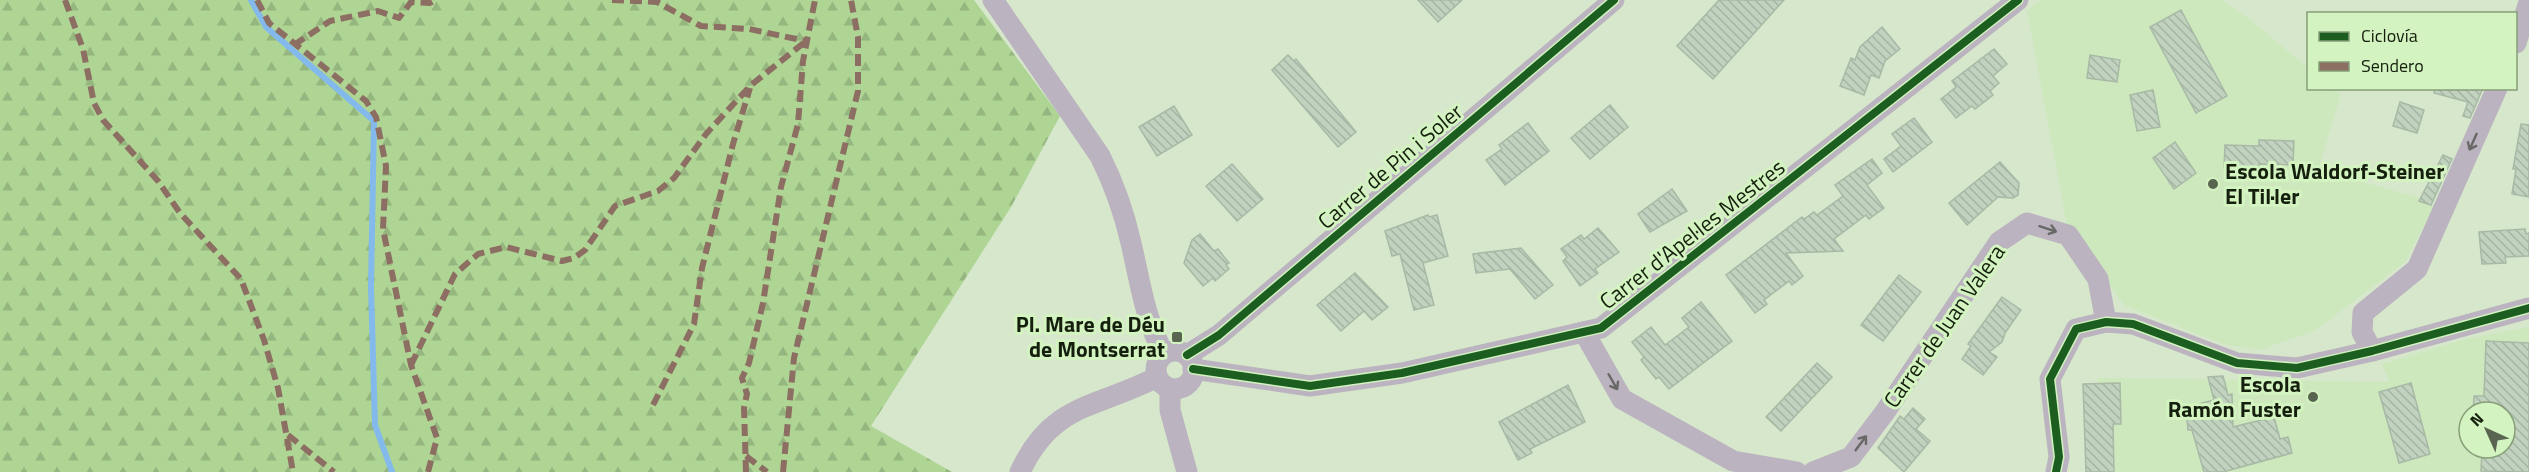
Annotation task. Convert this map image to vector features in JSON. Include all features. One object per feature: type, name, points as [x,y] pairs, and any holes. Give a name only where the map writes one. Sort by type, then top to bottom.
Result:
[{"type":"street","points":[[993,0],[1100,156],[1110,176],[1131,242],[1148,319],[1164,354]]},
{"type":"street","name":"Carrer de Pin i Soler","points":[[1190,362],[1614,0]]},
{"type":"street","name":"Carrer d'Apel·les Mestres","points":[[1190,362],[1310,386],[1402,373],[1601,328],[2018,0]]},
{"type":"street","points":[[2517,40],[2529,2]]},
{"type":"street","points":[[2372,351],[2362,332],[2363,313],[2417,269],[2496,90]]},
{"type":"street","name":"Carrer de Juan Valera","points":[[1813,472],[1851,457],[1885,412],[1999,242],[2027,223],[2068,236],[2098,279],[2106,322]]},
{"type":"street","points":[[2056,472],[2059,457],[2050,379],[2076,329],[2106,322],[2133,324],[2237,363],[2297,368],[2372,351],[2529,308]]},
{"type":"street","points":[[1584,332],[1622,399],[1733,461],[1797,472]]},
{"type":"street","points":[[1020,472],[1041,436],[1063,418],[1164,383],[1185,386],[1191,378],[1190,362],[1173,351],[1164,354],[1156,364],[1164,383],[1187,472]]},
{"type":"shaded area","name":"Escola Waldorf-Steiner El Til·ler","points":[[2040,0],[2222,0],[2253,22],[2307,67],[2307,90],[2335,90],[2341,94],[2318,170],[2417,197],[2434,206],[2405,262],[2316,330],[2260,350],[2223,344],[2124,305],[2067,225],[2027,11]]},
{"type":"shaded area","name":"Escola Ramón Fuster","points":[[2529,327],[2529,472],[2095,472],[2098,378],[2389,382],[2382,364],[2466,339]]},
{"type":"green space","points":[[0,0],[974,0],[1060,116],[1011,207],[871,426],[952,472],[0,472]]},
{"type":"building","points":[[1418,0],[1462,0],[1438,22]]},
{"type":"building","points":[[1719,0],[1784,0],[1713,79],[1677,46]]},
{"type":"building","points":[[2181,10],[2227,96],[2196,113],[2150,27]]},
{"type":"building","points":[[1882,27],[1900,49],[1885,61],[1879,78],[1871,75],[1864,95],[1840,86],[1851,58],[1855,60],[1860,47]]},
{"type":"building","points":[[1994,49],[2007,64],[1993,76],[1999,83],[1990,91],[1993,95],[1975,109],[1972,106],[1956,118],[1941,99],[1956,87],[1952,81]]},
{"type":"building","points":[[1288,55],[1294,61],[1296,59],[1356,132],[1338,147],[1272,70]]},
{"type":"building","points":[[2090,55],[2120,60],[2117,82],[2087,78]]},
{"type":"building","points":[[2153,90],[2160,127],[2137,131],[2130,95]]},
{"type":"building","points":[[2435,90],[2482,90],[2470,118],[2463,116],[2468,102],[2434,93]]},
{"type":"building","points":[[2400,102],[2424,110],[2417,133],[2393,126]]},
{"type":"building","points":[[1610,105],[1628,127],[1590,159],[1571,138]]},
{"type":"building","points":[[1174,106],[1192,135],[1157,156],[1139,127]]},
{"type":"building","points":[[1914,118],[1932,142],[1893,172],[1884,159],[1901,146],[1892,134]]},
{"type":"building","points":[[1528,123],[1549,151],[1505,185],[1486,160],[1502,149],[1499,145]]},
{"type":"building","points":[[2521,124],[2529,125],[2529,197],[2512,194],[2516,169],[2513,169]]},
{"type":"building","points":[[2259,140],[2294,141],[2293,165],[2259,164],[2259,169],[2224,168],[2225,145],[2259,146]]},
{"type":"building","points":[[2175,142],[2196,173],[2174,189],[2153,158]]},
{"type":"building","points":[[2443,155],[2452,159],[2431,205],[2419,201]]},
{"type":"building","points":[[1872,159],[1882,173],[1867,185],[1884,208],[1869,219],[1866,215],[1834,239],[1843,251],[1786,253],[1803,276],[1792,285],[1789,281],[1764,300],[1767,304],[1755,313],[1726,275],[1802,217],[1804,219],[1814,212],[1817,215],[1843,196],[1835,185]]},
{"type":"building","points":[[2000,162],[2019,183],[2018,195],[2013,198],[1998,197],[1967,225],[1949,203]]},
{"type":"building","points":[[1232,164],[1263,199],[1237,221],[1206,186]]},
{"type":"building","points":[[1672,189],[1687,211],[1650,232],[1638,214]]},
{"type":"building","points":[[1428,215],[1429,217],[1437,215],[1448,256],[1423,263],[1434,305],[1414,310],[1400,254],[1392,256],[1385,231]]},
{"type":"building","points":[[1598,228],[1619,252],[1595,269],[1598,273],[1580,286],[1563,261],[1567,257],[1561,249],[1581,235],[1584,239]]},
{"type":"building","points":[[2525,229],[2526,234],[2529,233],[2529,256],[2505,257],[2506,263],[2482,264],[2479,232]]},
{"type":"building","points":[[1200,234],[1214,251],[1218,249],[1229,263],[1226,265],[1229,269],[1215,281],[1213,278],[1203,286],[1184,263],[1192,240]]},
{"type":"building","points":[[1521,248],[1553,285],[1535,299],[1510,269],[1476,273],[1473,254]]},
{"type":"building","points":[[1355,273],[1388,307],[1372,320],[1364,311],[1341,331],[1317,305]]},
{"type":"building","points":[[1899,275],[1921,292],[1883,341],[1861,325]]},
{"type":"building","points":[[2002,297],[2021,310],[2005,333],[2002,342],[1989,352],[1997,357],[1983,375],[1962,359],[1971,346],[1968,344]]},
{"type":"building","points":[[1701,302],[1732,341],[1669,389],[1659,377],[1656,379],[1641,360],[1644,357],[1632,342],[1651,327],[1665,345],[1689,327],[1682,318]]},
{"type":"building","points":[[2486,341],[2529,343],[2529,472],[2481,471],[2481,460],[2517,460],[2517,400],[2474,400],[2474,396],[2484,396]]},
{"type":"building","points":[[1817,363],[1832,377],[1781,431],[1766,417]]},
{"type":"building","points":[[2223,376],[2228,395],[2232,394],[2233,427],[2274,417],[2280,439],[2288,437],[2292,453],[2223,472],[2204,472],[2192,430],[2188,430],[2186,407],[2214,400],[2208,377]]},
{"type":"building","points":[[2120,383],[2121,424],[2113,424],[2114,472],[2086,472],[2083,384]]},
{"type":"building","points":[[2411,383],[2430,454],[2399,463],[2379,392]]},
{"type":"building","points":[[1568,385],[1585,422],[1530,449],[1532,453],[1518,460],[1499,422]]},
{"type":"building","points":[[1913,408],[1925,419],[1916,429],[1930,441],[1904,472],[1878,448],[1900,416],[1904,419]]},
{"type":"waterway","points":[[251,0],[266,27],[374,121],[371,287],[375,425],[392,472]]},
{"type":"marked path","points":[[65,0],[83,49],[94,103],[103,120],[158,181],[180,213],[241,279],[264,340],[278,388],[293,472]]},
{"type":"marked path","points":[[257,0],[269,23],[366,101],[376,117],[386,166],[383,229],[411,365],[437,438],[428,472]]},
{"type":"marked path","points":[[294,45],[330,21],[378,11],[399,18],[411,2],[430,3],[435,0]]},
{"type":"marked path","points":[[612,0],[657,2],[701,26],[749,29],[806,41]]},
{"type":"marked path","points":[[746,472],[744,408],[747,394],[742,378],[749,363],[763,303],[781,187],[798,124],[803,61],[815,0]]},
{"type":"marked path","points":[[783,472],[794,358],[858,91],[858,37],[851,0]]},
{"type":"marked path","points":[[411,365],[455,274],[478,254],[506,247],[562,261],[574,258],[585,250],[615,206],[658,191],[674,178],[706,134],[751,85],[806,41]]},
{"type":"marked path","points":[[653,405],[694,324],[702,268],[733,144],[750,88]]},
{"type":"marked path","points":[[288,435],[334,472]]},
{"type":"marked path","points":[[746,456],[767,472]]},
{"type":"cycle path","points":[[1187,355],[1219,335],[1614,0]]},
{"type":"cycle path","points":[[1193,369],[1310,386],[1402,373],[1601,328],[2018,0]]},
{"type":"cycle path","points":[[2056,472],[2059,457],[2050,379],[2076,329],[2106,322],[2133,324],[2237,363],[2297,368],[2372,351],[2529,308]]},
{"type":"place","name":"Escola Waldorf-Steiner El Til·ler","points":[[2213,184]]},
{"type":"place","name":"Pl. Mare de Déu de Montserrat","points":[[1177,337]]},
{"type":"place","name":"Escola Ramón Fuster","points":[[2313,397]]}]
